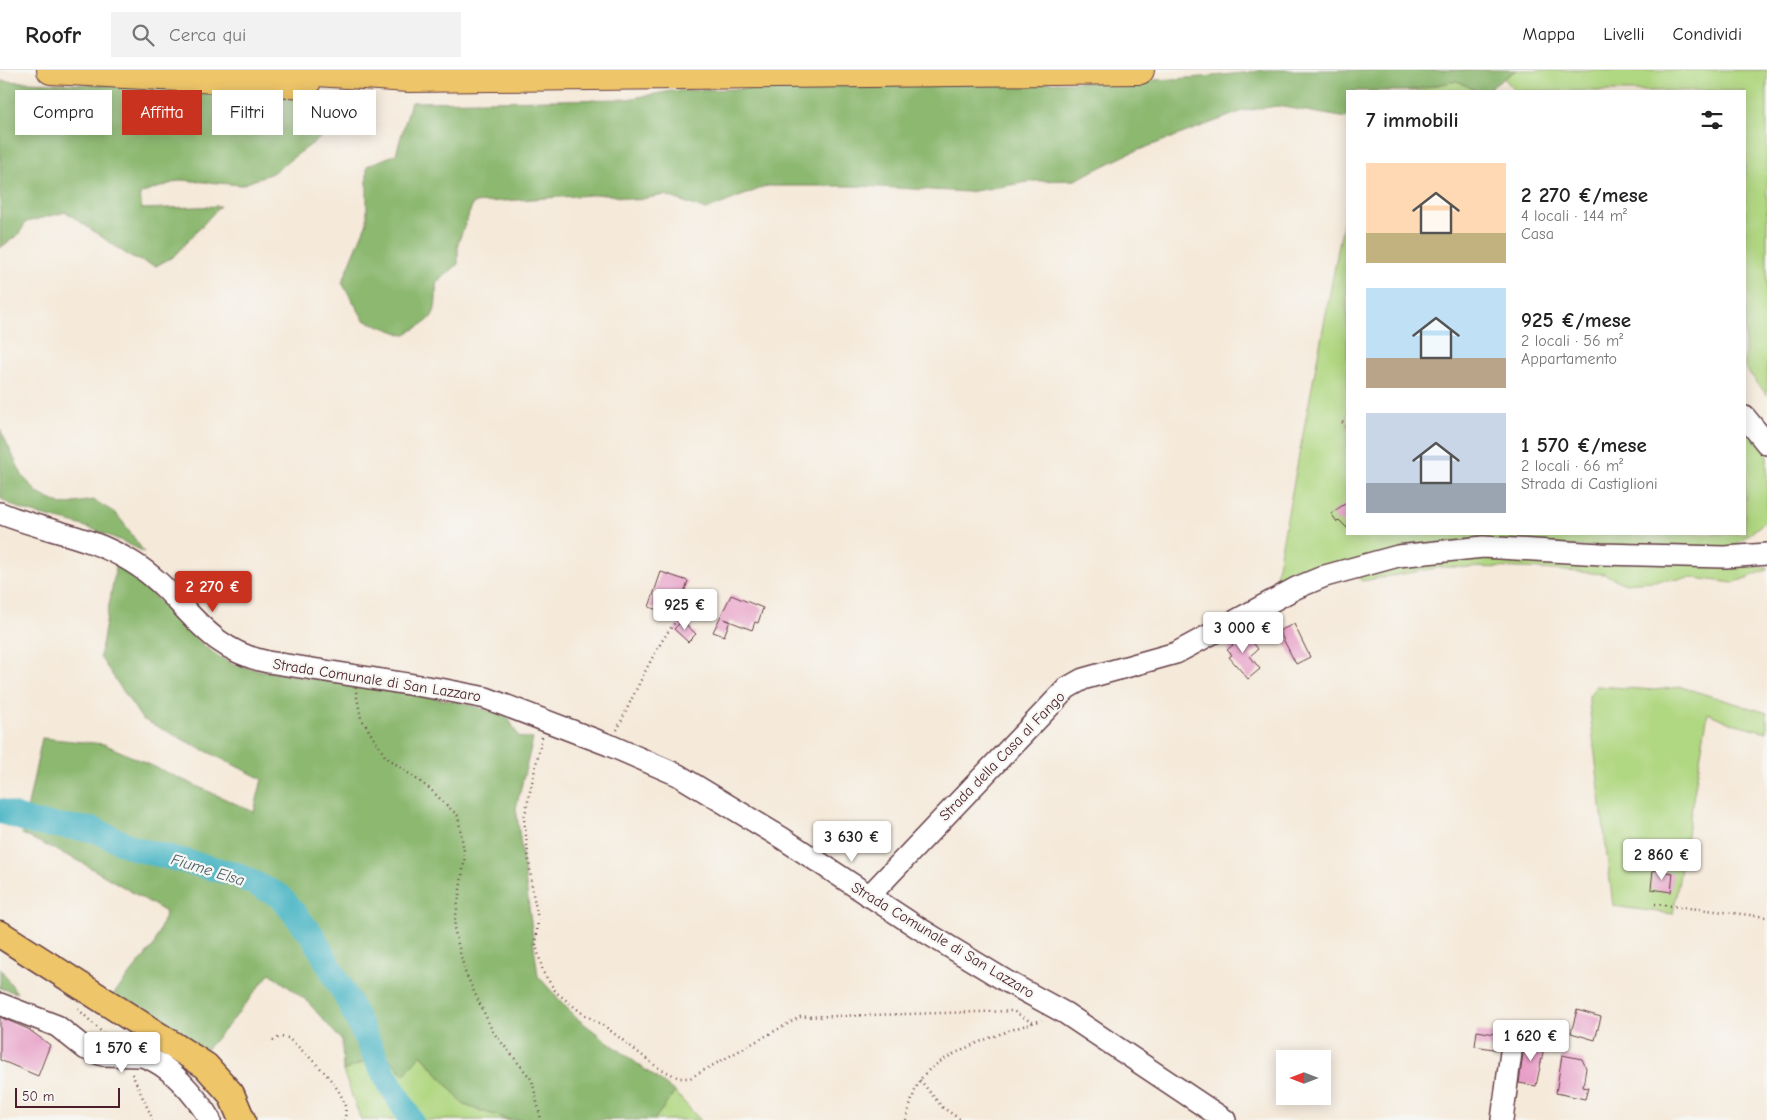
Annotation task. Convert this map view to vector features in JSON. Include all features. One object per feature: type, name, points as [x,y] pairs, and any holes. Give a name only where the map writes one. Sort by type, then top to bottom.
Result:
[{"type":"highway","points":[[51,70],[244,79],[396,89],[631,88],[666,77]]},
{"type":"highway","points":[[285,70],[409,78],[666,77],[1140,70]]},
{"type":"main road","points":[[0,934],[206,1066],[231,1094],[242,1120]]},
{"type":"street","points":[[1746,418],[1767,444]]},
{"type":"street","name":"Strada Comunale di San Lazzaro","points":[[0,513],[87,539],[127,559],[154,578],[212,638],[237,653],[268,662],[472,695],[609,744],[702,788],[869,896],[1006,981],[1065,1013],[1225,1120]]},
{"type":"street","name":"Strada della Casa al Fango","points":[[869,896],[1067,688],[1083,680],[1176,653],[1296,588],[1324,576],[1398,556],[1482,547],[1601,554],[1725,557],[1767,554]]},
{"type":"street","points":[[0,1004],[57,1026],[86,1048],[103,1055],[141,1056],[158,1064],[190,1091],[210,1120]]},
{"type":"street","points":[[1502,1120],[1513,1037]]},
{"type":"path","points":[[1342,422],[1346,426]]},
{"type":"path","points":[[609,744],[666,636],[680,616],[689,610]]},
{"type":"path","points":[[357,676],[355,696],[362,718],[385,756],[430,789],[458,816],[465,857],[454,928],[465,972],[493,1032],[532,1080],[541,1120]]},
{"type":"path","points":[[546,720],[524,819],[532,894],[538,919],[536,945],[543,972],[556,992],[582,1013],[607,1028],[657,1067],[679,1078],[690,1078],[800,1017],[1014,1012],[1033,1023]]},
{"type":"path","points":[[1655,904],[1767,917]]},
{"type":"path","points":[[906,1120],[920,1080],[938,1062],[1033,1023],[1065,1013]]},
{"type":"path","points":[[273,1041],[280,1037],[288,1038],[341,1092],[347,1113],[344,1120]]},
{"type":"path","points":[[920,1080],[942,1107],[961,1120]]},
{"type":"green space","points":[[1266,70],[1516,70],[1487,90],[1475,90],[1457,81],[1412,90],[1346,90],[1346,118],[1277,106],[1243,111],[1128,154],[1075,180],[1034,181],[968,192],[862,186],[767,186],[706,210],[665,195],[635,200],[605,194],[473,203],[458,243],[458,264],[436,284],[434,312],[427,321],[404,335],[364,320],[342,283],[367,222],[367,166],[396,154],[411,102],[628,99],[671,91],[817,86],[1152,80],[1228,75]]},
{"type":"green space","points":[[1516,70],[1767,70],[1767,395],[1746,369],[1746,90],[1514,90],[1504,78]]},
{"type":"green space","points":[[0,81],[220,90],[212,90],[212,135],[283,135],[283,94],[293,95],[293,135],[321,135],[320,138],[272,173],[242,185],[181,180],[140,194],[142,209],[220,206],[174,256],[156,266],[132,258],[66,212],[26,222],[19,234],[0,248]]},
{"type":"green space","points":[[1457,81],[1475,90],[1412,90]]},
{"type":"green space","points":[[1346,208],[1346,535],[1746,535],[1746,426],[1767,452],[1767,520],[1730,550],[1465,544],[1272,597]]},
{"type":"green space","points":[[0,429],[23,477],[39,494],[62,505],[93,500],[114,512],[144,552],[100,532],[26,511],[0,498]]},
{"type":"green space","points":[[1470,554],[1716,563],[1767,568],[1767,570],[1733,583],[1695,578],[1623,583],[1605,574],[1527,568],[1442,567],[1362,581],[1354,574]]},
{"type":"green space","points":[[116,565],[146,588],[203,644],[218,656],[233,664],[259,670],[459,702],[507,716],[519,737],[533,739],[516,808],[538,976],[575,1017],[675,1092],[654,1120],[509,1120],[464,1105],[421,1054],[404,1075],[385,1053],[343,1071],[342,1041],[307,1001],[270,973],[233,1020],[202,1054],[112,996],[154,945],[166,912],[79,861],[22,834],[42,738],[104,744],[254,812],[262,779],[142,719],[100,657]]},
{"type":"green space","points":[[1596,686],[1654,690],[1681,687],[1767,713],[1767,732],[1728,722],[1708,713],[1673,914],[1613,906],[1589,704],[1589,696]]},
{"type":"green space","points":[[0,968],[17,993],[0,988]]},
{"type":"green space","points":[[385,1053],[421,1054],[464,1105],[509,1120],[361,1120],[343,1071]]},
{"type":"green space","points":[[675,1092],[700,1120],[654,1120]]},
{"type":"building","points":[[1346,503],[1346,527],[1339,520],[1337,522],[1331,513]]},
{"type":"building","points":[[661,572],[688,581],[676,616],[649,607]]},
{"type":"building","points":[[731,595],[763,608],[758,623],[755,622],[752,630],[730,621],[724,636],[713,632]]},
{"type":"building","points":[[682,621],[696,634],[688,642],[674,629]]},
{"type":"building","points":[[1294,624],[1310,657],[1296,664],[1279,631]]},
{"type":"building","points":[[1242,631],[1258,649],[1250,656],[1260,669],[1248,679],[1229,657],[1232,655],[1227,650],[1233,645],[1228,639]]},
{"type":"building","points":[[1653,870],[1673,873],[1671,892],[1651,889]]},
{"type":"building","points":[[1577,1010],[1601,1017],[1595,1040],[1571,1033]]},
{"type":"building","points":[[0,1017],[28,1029],[50,1045],[38,1076],[0,1060]]},
{"type":"building","points":[[1477,1031],[1501,1035],[1499,1050],[1475,1046]]},
{"type":"building","points":[[1525,1039],[1545,1043],[1536,1086],[1519,1083]]},
{"type":"building","points":[[1562,1055],[1582,1059],[1586,1068],[1583,1087],[1588,1088],[1585,1099],[1556,1093]]},
{"type":"waterway","name":"Fiume Elsa","points":[[0,811],[35,823],[95,830],[136,849],[235,874],[280,896],[313,936],[350,1004],[379,1065],[411,1120]]}]
